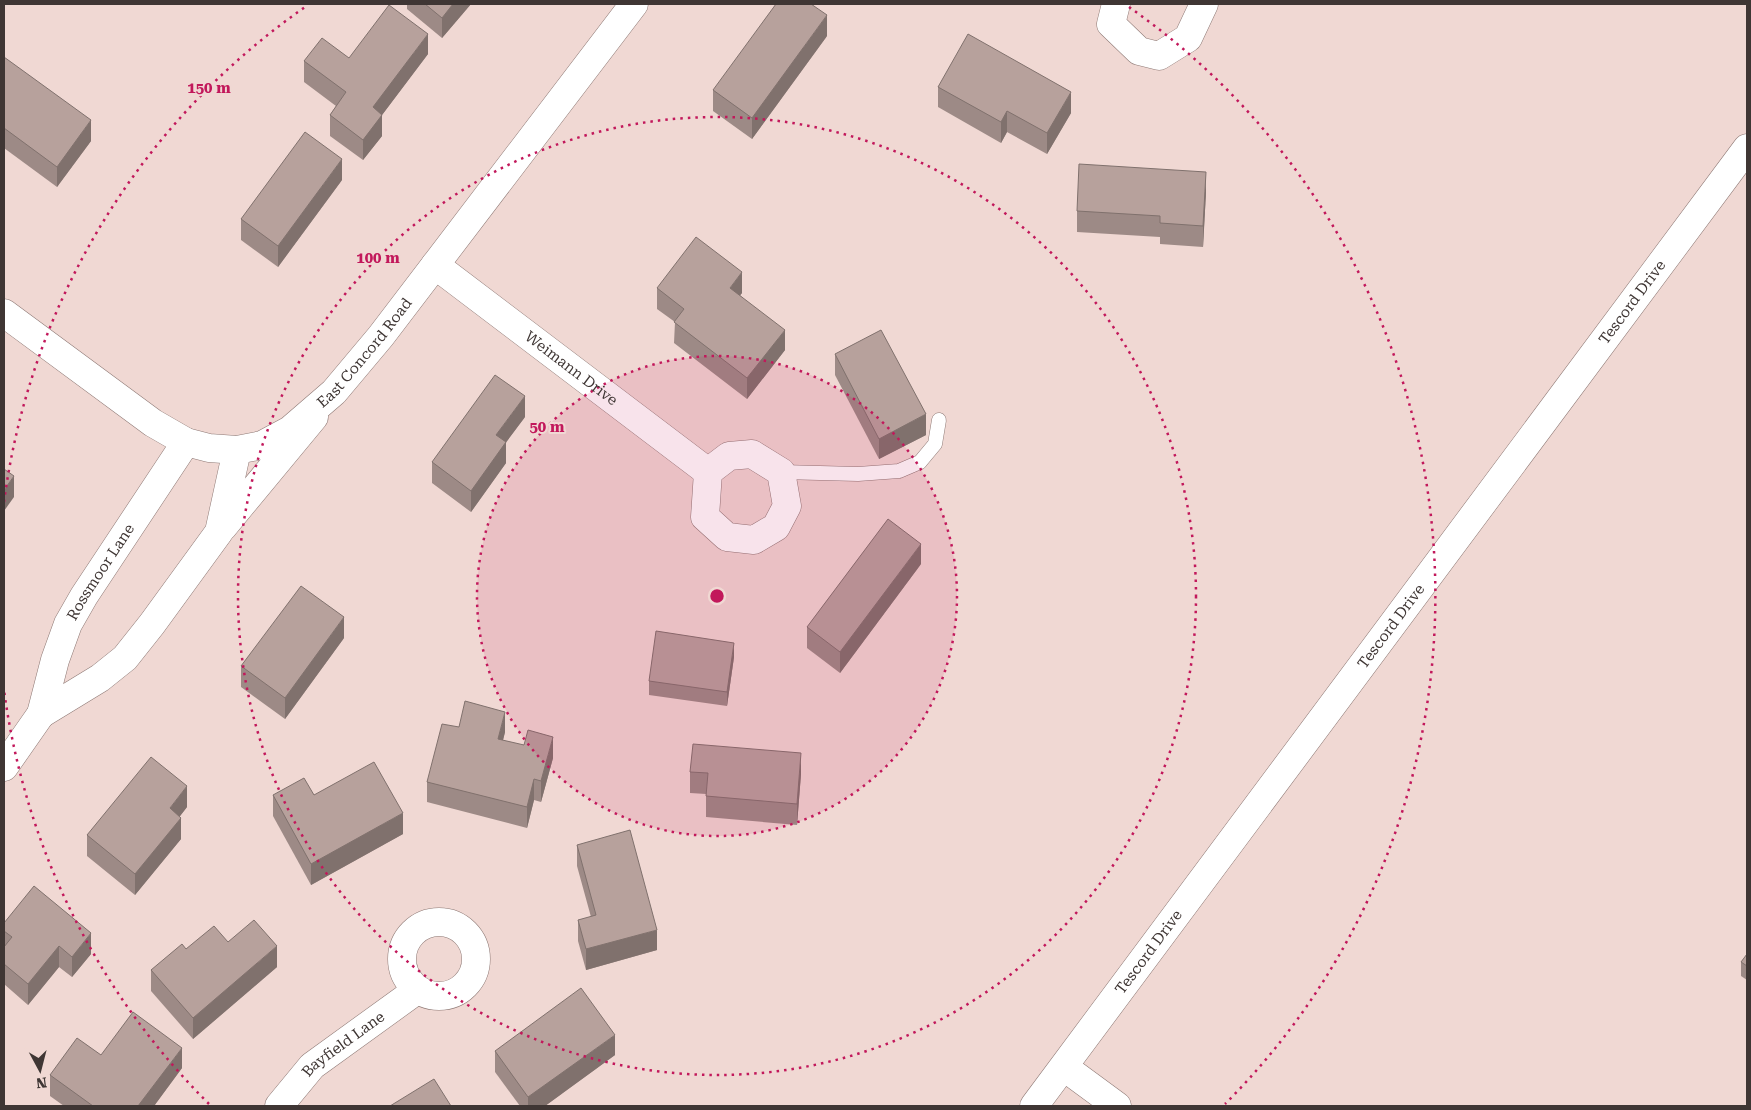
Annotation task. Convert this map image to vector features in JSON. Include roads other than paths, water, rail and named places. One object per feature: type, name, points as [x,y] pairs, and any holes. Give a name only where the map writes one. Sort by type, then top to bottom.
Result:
[{"type":"street","name":"East Concord Road","points":[[4,313],[152,423],[186,442],[209,448],[238,450],[262,445],[290,430],[334,392],[381,336],[634,4]]},
{"type":"street","points":[[1116,4],[1111,24],[1139,51],[1158,56],[1188,38],[1204,4]]},
{"type":"street","name":"Tescord Drive","points":[[1034,1106],[1747,148]]},
{"type":"street","name":"Weimann Drive","points":[[435,265],[708,472]]},
{"type":"street","name":"Rossmoor Lane","points":[[41,714],[100,678],[125,658],[219,532],[334,392]]},
{"type":"street","name":"Rossmoor Lane","points":[[4,767],[41,714],[55,660],[68,624],[84,596],[186,442]]},
{"type":"street","name":"Rossmoor Lane","points":[[219,532],[238,450]]},
{"type":"street","points":[[752,454],[781,472],[787,506],[776,527],[754,540],[727,537],[705,516],[708,472],[729,456],[752,454]]},
{"type":"street","name":"Bayfield Lane","points":[[279,1106],[312,1066],[417,990]]},
{"type":"street","points":[[1064,1067],[1117,1106]]},
{"type":"lane","points":[[781,472],[858,474],[899,471],[920,462],[935,444],[939,420]]}]
